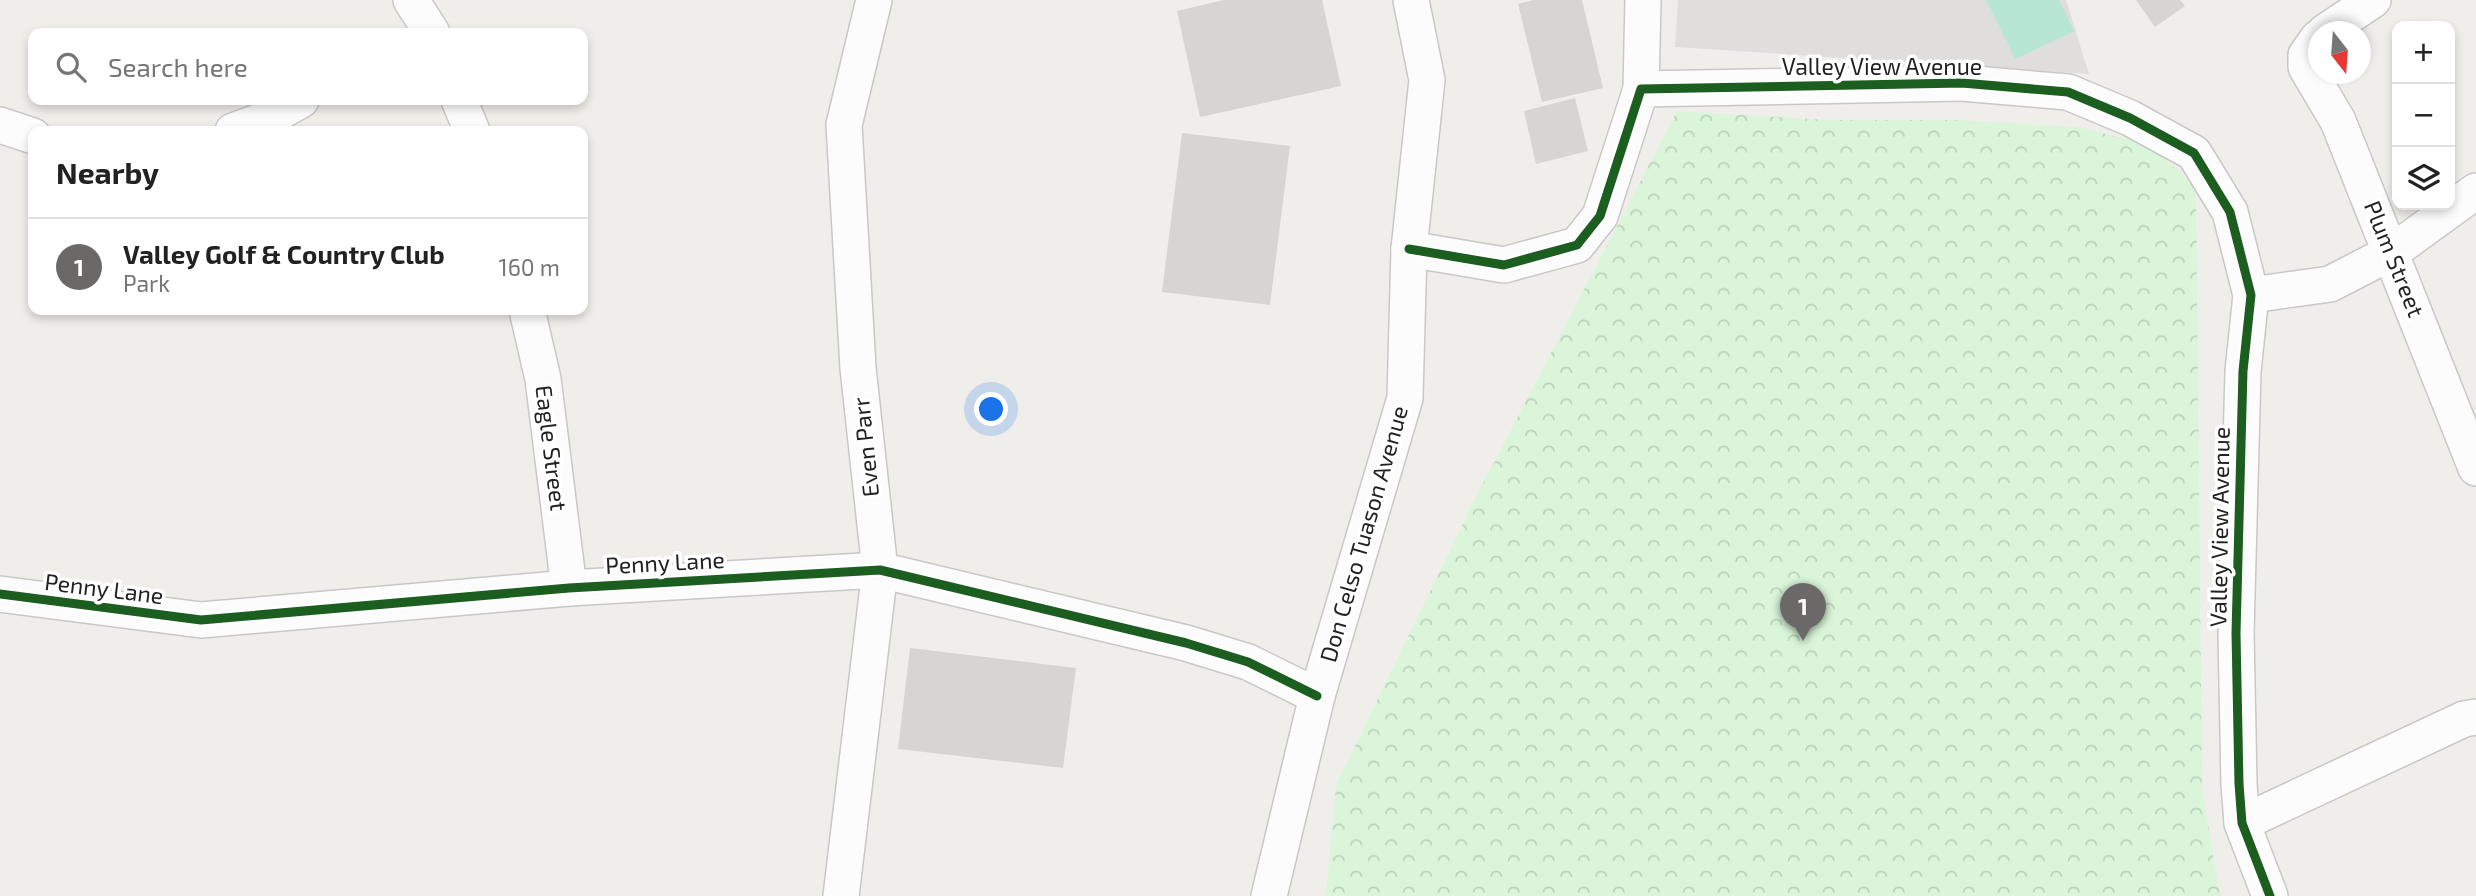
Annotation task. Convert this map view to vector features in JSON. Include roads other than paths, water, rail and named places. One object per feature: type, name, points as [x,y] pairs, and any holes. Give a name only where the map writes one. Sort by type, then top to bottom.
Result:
[{"type":"street","name":"Even Parr","points":[[841,896],[880,569],[858,368],[844,125],[874,0]]},
{"type":"street","name":"Don Celso Tuason Avenue","points":[[1269,896],[1317,696],[1405,398],[1409,248],[1427,80],[1411,0]]},
{"type":"street","points":[[1409,248],[1504,265],[1577,245],[1600,216],[1641,89],[1643,0]]},
{"type":"street","points":[[2344,21],[2373,0]]},
{"type":"street","name":"Valley View Avenue","points":[[1641,89],[1962,83],[2068,92],[2130,118],[2194,153],[2230,212],[2251,295],[2243,371],[2236,633],[2239,785],[2242,823],[2270,896]]},
{"type":"street","name":"Plum Street","points":[[2316,84],[2338,121],[2476,468]]},
{"type":"street","points":[[247,126],[292,105]]},
{"type":"street","points":[[461,105],[470,126]]},
{"type":"street","points":[[0,125],[28,134]]},
{"type":"street","points":[[2251,295],[2324,286],[2392,252],[2476,191]]},
{"type":"street","name":"Eagle Street","points":[[528,315],[543,379],[569,588]]},
{"type":"street","name":"Penny Lane","points":[[0,594],[201,620],[569,588],[880,569],[1186,643],[1248,662],[1317,696]]},
{"type":"street","points":[[2242,823],[2439,730],[2476,717]]},
{"type":"place","name":"Valley Golf & Country Club","points":[[1803,641]]}]
